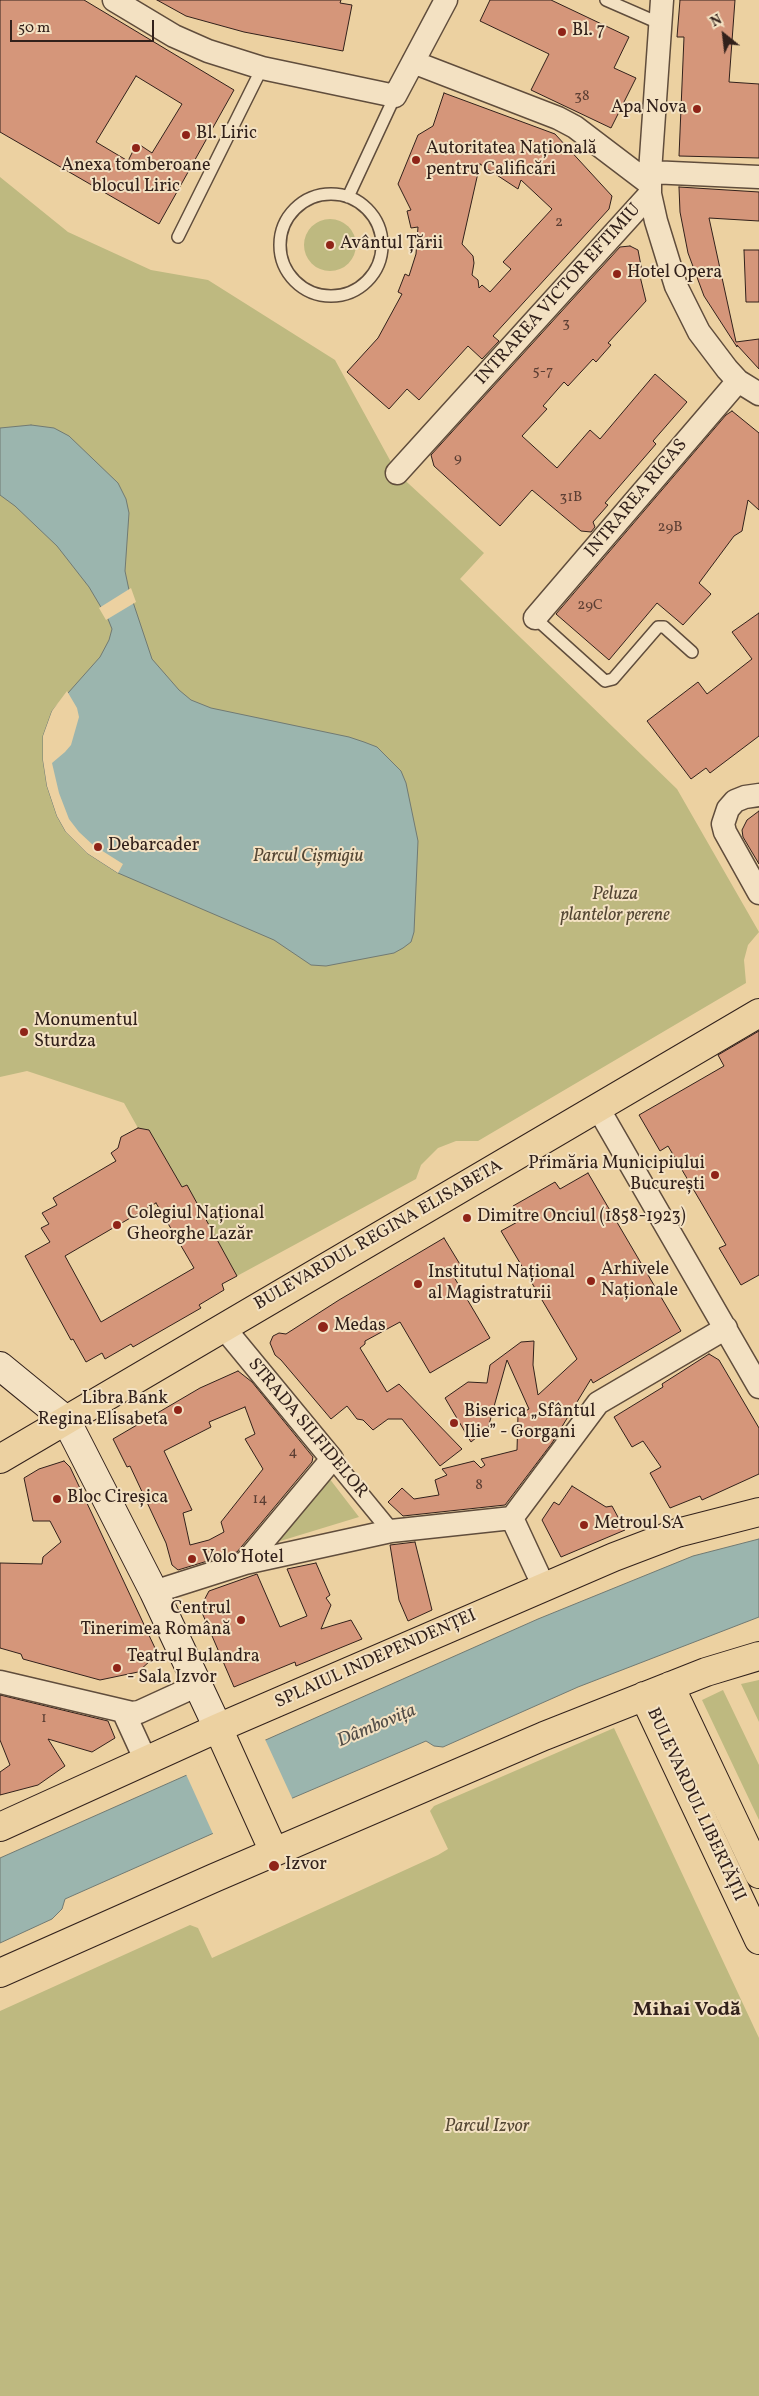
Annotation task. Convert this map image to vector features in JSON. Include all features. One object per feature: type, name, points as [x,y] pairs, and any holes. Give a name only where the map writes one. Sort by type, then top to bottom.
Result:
[{"type":"main road","name":"BULEVARDUL REGINA ELISABETA","points":[[0,1459],[759,1013]]},
{"type":"main road","points":[[0,1366],[66,1420],[154,1592],[274,1852]]},
{"type":"main road","name":"SPLAIUL INDEPENDENȚEI","points":[[0,1827],[146,1761],[221,1736],[544,1587],[650,1542],[705,1524],[759,1512]]},
{"type":"main road","points":[[0,1973],[274,1852],[526,1744],[670,1686],[759,1656]]},
{"type":"main road","name":"BULEVARDUL LIBERTĂȚII","points":[[670,1686],[759,1874]]},
{"type":"main road","name":"BULEVARDUL LIBERTĂȚII","points":[[644,1696],[759,1940]]},
{"type":"street","points":[[114,0],[174,36],[208,51],[262,68],[395,96],[446,0]]},
{"type":"street","points":[[662,0],[650,183],[668,263],[687,310],[709,348],[738,381],[759,394]]},
{"type":"street","points":[[413,62],[567,122],[650,183],[759,177]]},
{"type":"street","name":"INTRAREA VICTOR EFTIMIU","points":[[398,473],[650,183]]},
{"type":"street","name":"INTRAREA RIGAS","points":[[535,618],[738,381]]},
{"type":"street","points":[[759,795],[745,797],[735,802],[728,809],[723,824],[725,832],[759,893]]},
{"type":"street","points":[[598,1108],[759,1387]]},
{"type":"street","name":"STRADA SILFIDELOR","points":[[224,1328],[391,1531]]},
{"type":"street","points":[[154,1592],[245,1563],[391,1531],[512,1518],[598,1403],[726,1328]]},
{"type":"street","points":[[245,1563],[332,1459]]},
{"type":"street","points":[[512,1518],[544,1587]]},
{"type":"street","points":[[0,1682],[124,1713],[139,1712],[198,1685]]},
{"type":"street","points":[[124,1713],[146,1761]]},
{"type":"lane","points":[[606,0],[661,24]]},
{"type":"lane","points":[[178,236],[262,68]]},
{"type":"lane","points":[[348,197],[395,96]]},
{"type":"lane","points":[[332,194],[348,197],[363,205],[374,218],[381,233],[382,250],[378,267],[368,281],[354,291],[338,296],[321,296],[305,290],[292,280],[283,265],[279,249],[280,232],[288,216],[300,204],[315,196],[332,194]]},
{"type":"lane","points":[[535,618],[605,680],[613,679],[658,627],[664,626],[692,652]]},
{"type":"green space","name":"Parcul Cișmigiu","points":[[0,177],[68,232],[151,270],[208,280],[335,360],[397,473],[484,553],[460,579],[677,789],[759,932],[748,945],[744,960],[746,983],[478,1141],[456,1141],[438,1148],[421,1165],[416,1179],[237,1276],[187,1185],[182,1187],[149,1130],[138,1128],[124,1103],[27,1071],[0,1077]]},
{"type":"green space","points":[[325,219],[335,219],[349,226],[356,240],[356,250],[349,264],[335,271],[325,271],[315,267],[308,260],[304,250],[304,240],[308,230],[315,223]]},
{"type":"green space","points":[[329,1478],[359,1517],[277,1542]]},
{"type":"green space","points":[[759,1680],[759,1722],[741,1684]]},
{"type":"green space","points":[[723,1690],[759,1765],[759,1820],[702,1700]]},
{"type":"green space","name":"Parcul Izvor","points":[[614,1728],[759,2038],[759,2396],[0,2396],[0,2011],[190,1925],[198,1928],[212,1958],[438,1855],[448,1849],[430,1811],[434,1806]]},
{"type":"water","points":[[31,425],[54,428],[69,436],[118,483],[126,499],[129,513],[125,571],[129,590],[152,659],[179,690],[191,700],[211,708],[349,737],[364,742],[377,747],[401,771],[406,783],[418,841],[414,932],[411,942],[403,948],[394,953],[326,966],[311,965],[274,940],[118,873],[87,853],[66,832],[57,816],[47,786],[43,760],[43,736],[52,711],[100,657],[109,640],[112,629],[89,587],[57,546],[15,506],[0,495],[0,428]]},
{"type":"water","name":"Dâmbovița","points":[[759,1539],[759,1617],[578,1687],[443,1747],[434,1746],[426,1741],[295,1797],[65,1899],[62,1909],[52,1919],[0,1943],[0,1858],[538,1619],[693,1556]]},
{"type":"pier","points":[[131,588],[136,602],[106,620],[99,608]]},
{"type":"pier","points":[[67,691],[77,708],[79,717],[71,745],[52,763],[59,793],[69,819],[79,832],[93,845],[123,864],[118,873],[87,853],[66,832],[57,816],[47,786],[43,760],[43,736],[52,711]]},
{"type":"pier","points":[[264,1737],[293,1800],[214,1836],[185,1772]]},
{"type":"building","points":[[0,0],[84,0],[234,90],[159,224],[0,132]],"holes":[[[136,76],[182,104],[152,153],[137,143],[128,161],[96,142]]]},
{"type":"building","points":[[157,0],[341,0],[340,3],[352,5],[343,51],[244,32],[186,16]]},
{"type":"building","points":[[490,0],[551,0],[629,37],[614,68],[636,78],[611,128],[531,90],[549,54],[480,21]]},
{"type":"building","points":[[680,0],[735,0],[729,82],[759,84],[759,158],[679,156],[684,37],[677,37]]},
{"type":"building","points":[[444,93],[555,134],[612,196],[609,209],[493,336],[499,341],[482,359],[468,346],[419,400],[407,389],[389,409],[347,372],[378,338],[402,294],[398,292],[405,274],[409,276],[416,254],[418,227],[411,228],[407,211],[411,210],[398,184],[418,135],[433,126]],"holes":[[[480,164],[518,189],[521,180],[552,209],[503,262],[511,269],[490,292],[482,285],[479,288],[478,280],[472,275],[473,256],[462,244]]]},
{"type":"building","points":[[679,187],[759,192],[759,221],[709,218],[736,342],[759,339],[759,369],[737,345],[737,347],[704,296],[688,253],[680,212]]},
{"type":"building","points":[[630,246],[638,250],[642,271],[639,272],[646,301],[608,343],[611,345],[596,362],[593,359],[568,386],[564,382],[543,406],[547,409],[522,436],[557,468],[590,430],[600,439],[655,374],[687,402],[653,441],[656,444],[605,503],[608,505],[593,522],[595,527],[591,532],[581,531],[532,490],[500,526],[434,466],[431,455],[620,247]]},
{"type":"building","points":[[744,250],[759,250],[759,302],[746,302]]},
{"type":"building","points":[[732,411],[759,433],[759,510],[748,500],[742,531],[734,536],[699,583],[711,594],[683,625],[657,603],[609,660],[556,614],[726,415]]},
{"type":"building","points":[[759,613],[759,736],[710,773],[706,768],[691,779],[647,721],[698,682],[707,694],[752,659],[732,632]]},
{"type":"building","points":[[759,811],[759,864],[743,837],[742,830],[747,820]]},
{"type":"building","name":"Primăria Municipiului București","points":[[759,1031],[759,1275],[741,1285],[719,1248],[726,1245],[668,1146],[660,1151],[639,1115],[724,1066],[718,1055]]},
{"type":"building","points":[[138,1128],[149,1130],[182,1187],[187,1185],[237,1276],[222,1284],[224,1290],[199,1305],[201,1308],[133,1347],[131,1344],[105,1359],[102,1353],[86,1362],[73,1339],[71,1340],[25,1256],[50,1242],[41,1228],[49,1224],[42,1213],[57,1205],[53,1198],[116,1161],[111,1153],[118,1148],[121,1137]],"holes":[[[156,1203],[194,1268],[101,1322],[65,1256]]]},
{"type":"building","name":"Arhivele Naționale","points":[[588,1173],[681,1331],[593,1383],[591,1379],[552,1443],[505,1505],[403,1516],[388,1502],[402,1488],[414,1499],[439,1495],[435,1480],[447,1475],[442,1469],[474,1461],[481,1468],[485,1465],[481,1459],[517,1450],[518,1415],[529,1409],[507,1360],[488,1428],[471,1442],[445,1398],[468,1382],[487,1383],[490,1365],[521,1342],[534,1341],[533,1365],[538,1395],[577,1359],[501,1231],[521,1220],[513,1206],[555,1182],[560,1189]]},
{"type":"building","points":[[444,1238],[461,1266],[451,1272],[490,1338],[430,1373],[400,1322],[365,1341],[365,1344],[360,1348],[387,1392],[399,1384],[462,1449],[440,1466],[402,1419],[388,1419],[373,1430],[363,1420],[357,1419],[347,1406],[331,1419],[275,1355],[270,1343],[273,1336],[279,1333],[286,1334],[339,1300]]},
{"type":"building","points":[[709,1354],[719,1360],[759,1428],[759,1474],[702,1500],[700,1496],[670,1508],[650,1473],[661,1467],[643,1441],[632,1447],[614,1417],[663,1387],[662,1384]]},
{"type":"building","points":[[238,1371],[252,1382],[313,1457],[312,1462],[237,1552],[178,1570],[172,1565],[166,1543],[130,1466],[127,1467],[113,1439],[200,1388]],"holes":[[[245,1407],[255,1434],[245,1439],[263,1469],[221,1522],[224,1532],[209,1540],[190,1545],[183,1513],[192,1510],[164,1451],[211,1427],[209,1422]]]},
{"type":"building","points":[[64,1461],[70,1467],[155,1648],[151,1660],[138,1672],[100,1680],[23,1659],[21,1654],[0,1648],[0,1563],[42,1564],[43,1557],[61,1542],[50,1521],[33,1521],[24,1478],[39,1469]]},
{"type":"building","name":"Metroul SA","points":[[572,1486],[606,1507],[612,1506],[625,1530],[561,1557],[542,1520],[554,1502],[559,1505]]},
{"type":"building","points":[[415,1542],[432,1610],[408,1621],[399,1600],[390,1545]]},
{"type":"building","points":[[316,1563],[330,1595],[326,1598],[331,1605],[321,1629],[351,1620],[362,1639],[296,1666],[295,1662],[234,1687],[200,1608],[209,1591],[257,1574],[280,1627],[307,1616],[287,1569]]},
{"type":"building","points":[[0,1695],[108,1721],[115,1738],[92,1752],[48,1739],[65,1766],[38,1785],[0,1795],[0,1772],[10,1765],[0,1740]]},
{"type":"place","name":"Bl. 7","points":[[562,32]]},
{"type":"place","name":"Apa Nova","points":[[697,109]]},
{"type":"place","name":"Bl. Liric","points":[[186,135]]},
{"type":"place","name":"Anexa tomberoane blocul Liric","points":[[136,148]]},
{"type":"place","name":"Autoritatea Națională pentru Calificări","points":[[416,160]]},
{"type":"place","name":"Avântul Țării","points":[[330,245]]},
{"type":"place","name":"Hotel Opera","points":[[617,274]]},
{"type":"place","name":"Debarcader","points":[[98,847]]},
{"type":"place","name":"Monumentul Sturdza","points":[[24,1032]]},
{"type":"place","name":"Primăria Municipiului București","points":[[715,1175]]},
{"type":"place","name":"Dimitre Onciul (1858-1923)","points":[[467,1218]]},
{"type":"place","name":"Colegiul Național Gheorghe Lazăr","points":[[117,1225]]},
{"type":"place","name":"Arhivele Naționale","points":[[591,1281]]},
{"type":"place","name":"Institutul Național al Magistraturii","points":[[418,1284]]},
{"type":"place","name":"Medas","points":[[323,1327]]},
{"type":"place","name":"Libra Bank Regina Elisabeta","points":[[178,1410]]},
{"type":"place","name":"Biserica „Sfântul Ilie” - Gorgani","points":[[454,1423]]},
{"type":"place","name":"Bloc Cireșica","points":[[57,1499]]},
{"type":"place","name":"Metroul SA","points":[[584,1525]]},
{"type":"place","name":"Volo Hotel","points":[[192,1559]]},
{"type":"place","name":"Centrul Tinerimea Română","points":[[241,1620]]},
{"type":"place","name":"Teatrul Bulandra - Sala Izvor","points":[[117,1668]]},
{"type":"place","name":"Izvor","points":[[274,1866]]},
{"type":"district","name":"Mihai Vodă","points":[[687,2011]]},
{"type":"park label","name":"Peluza plantelor perene","points":[[615,906]]}]
